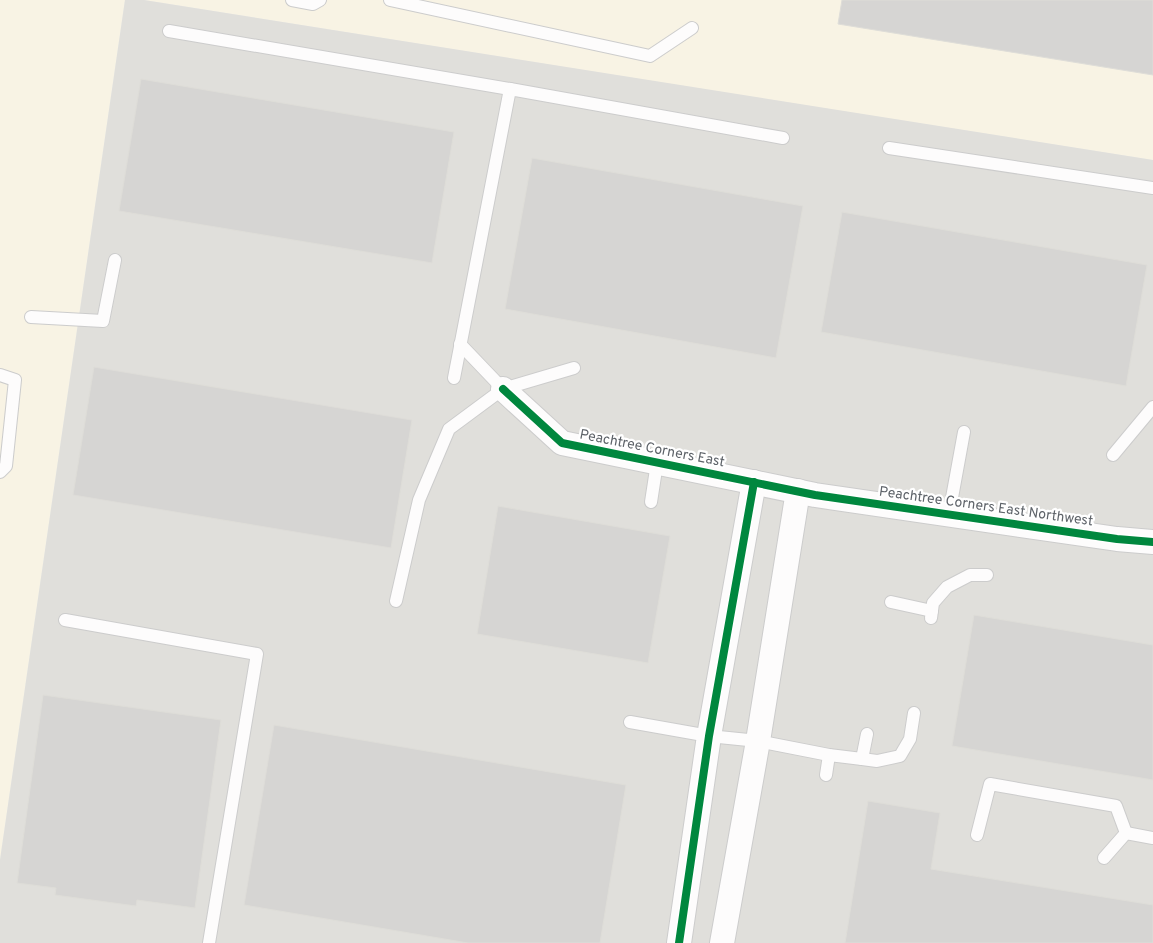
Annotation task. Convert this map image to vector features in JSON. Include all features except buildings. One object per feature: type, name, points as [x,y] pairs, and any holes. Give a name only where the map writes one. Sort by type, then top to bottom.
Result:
[{"type":"street","name":"Peachtree Corners East","points":[[503,389],[562,443],[806,493]]},
{"type":"street","points":[[679,943],[709,736],[754,482]]},
{"type":"street","name":"Peachtree Corners East Northwest","points":[[806,493],[1117,539],[1153,542]]},
{"type":"street","points":[[722,943],[758,741],[806,493]]},
{"type":"lane","points":[[292,0],[313,4],[320,0]]},
{"type":"lane","points":[[390,0],[650,56],[692,28]]},
{"type":"lane","points":[[169,31],[783,138]]},
{"type":"lane","points":[[454,378],[510,89]]},
{"type":"lane","points":[[889,148],[1153,188]]},
{"type":"lane","points":[[30,316],[103,320],[115,260]]},
{"type":"lane","points":[[460,344],[503,389]]},
{"type":"lane","points":[[396,601],[419,500],[450,429],[503,389],[574,368]]},
{"type":"lane","points":[[0,375],[15,380],[6,466],[0,472]]},
{"type":"lane","points":[[1113,455],[1153,407]]},
{"type":"lane","points":[[949,514],[964,432]]},
{"type":"lane","points":[[651,502],[657,463]]},
{"type":"lane","points":[[891,602],[931,614],[933,603],[947,587],[970,576],[987,575]]},
{"type":"lane","points":[[65,620],[257,654],[209,943]]},
{"type":"lane","points":[[630,722],[709,736],[758,741],[829,755],[877,761],[900,756],[910,740],[914,713]]},
{"type":"lane","points":[[862,759],[867,734]]},
{"type":"lane","points":[[826,775],[829,755]]},
{"type":"lane","points":[[977,834],[990,784],[1116,806],[1126,833]]},
{"type":"lane","points":[[1126,833],[1153,838]]},
{"type":"lane","points":[[1104,858],[1126,833]]},
{"type":"shaded area","points":[[0,0],[125,0],[0,860]]},
{"type":"shaded area","points":[[125,0],[144,0],[1153,160],[1153,943],[0,943],[0,860]]},
{"type":"shaded area","points":[[144,0],[1153,0],[1153,160],[829,109]]},
{"type":"cycle path","points":[[503,389],[562,443],[815,495],[1117,539],[1153,542]]},
{"type":"cycle path","points":[[679,943],[709,736],[754,482]]}]
